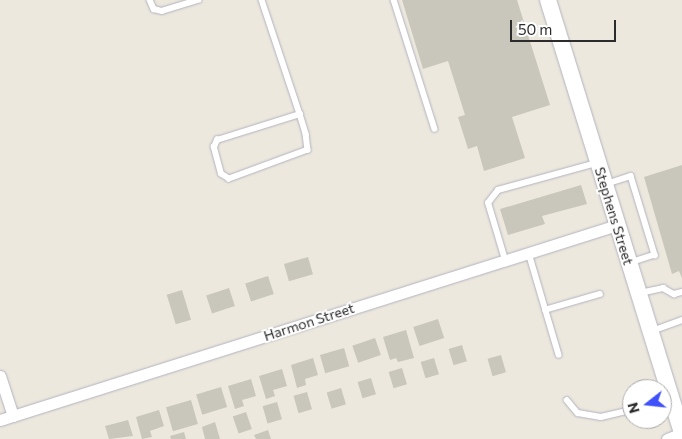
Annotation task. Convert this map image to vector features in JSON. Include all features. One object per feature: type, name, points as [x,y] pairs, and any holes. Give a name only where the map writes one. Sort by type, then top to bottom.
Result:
[{"type":"street","name":"Stephens Street","points":[[548,0],[650,331],[662,379]]},
{"type":"street","name":"Harmon Street","points":[[0,420],[617,224]]},
{"type":"street","points":[[0,376],[13,416]]},
{"type":"street","name":"Stephens Street","points":[[672,411],[682,433]]},
{"type":"street","points":[[667,439],[682,433]]},
{"type":"lane","points":[[150,0],[154,9],[162,11],[198,0]]},
{"type":"lane","points":[[262,0],[300,114],[309,146],[305,154],[229,178],[221,174],[214,148],[217,140],[300,114]]},
{"type":"lane","points":[[394,0],[435,129]]},
{"type":"lane","points":[[505,260],[488,203],[498,190],[598,162]]},
{"type":"lane","points":[[605,185],[631,176],[655,255],[629,264]]},
{"type":"lane","points":[[528,253],[559,355]]},
{"type":"lane","points":[[638,294],[663,288],[674,294],[682,292]]},
{"type":"lane","points":[[545,310],[600,294]]},
{"type":"lane","points":[[650,331],[682,320]]},
{"type":"lane","points":[[567,400],[578,413],[601,417],[622,412]]},
{"type":"building","points":[[402,0],[517,0],[550,105],[512,117],[525,158],[484,171],[477,146],[468,149],[458,117],[465,115],[448,61],[423,69]]},
{"type":"building","points":[[682,165],[682,278],[679,271],[672,274],[644,177]]},
{"type":"building","points":[[581,185],[587,204],[542,216],[545,224],[508,235],[500,209]]},
{"type":"building","points":[[308,257],[313,274],[289,281],[284,264]]},
{"type":"building","points":[[268,276],[274,294],[251,301],[245,283]]},
{"type":"building","points":[[229,288],[235,306],[212,313],[206,295]]},
{"type":"building","points":[[182,290],[191,320],[176,324],[167,295]]},
{"type":"building","points":[[438,319],[444,338],[419,346],[413,327]]},
{"type":"building","points":[[406,330],[414,358],[398,362],[396,358],[390,360],[383,337]]},
{"type":"building","points":[[375,338],[381,355],[358,363],[352,346]]},
{"type":"building","points":[[462,345],[467,361],[454,365],[449,349]]},
{"type":"building","points":[[344,348],[349,366],[325,373],[320,355]]},
{"type":"building","points":[[501,355],[506,372],[493,376],[488,359]]},
{"type":"building","points":[[313,358],[318,375],[305,379],[306,385],[297,388],[291,365]]},
{"type":"building","points":[[434,358],[439,374],[426,378],[421,362]]},
{"type":"building","points":[[402,368],[407,384],[394,388],[389,372]]},
{"type":"building","points":[[282,369],[287,386],[273,390],[275,396],[266,399],[259,376]]},
{"type":"building","points":[[371,378],[376,394],[363,398],[358,382]]},
{"type":"building","points":[[251,379],[256,396],[242,400],[244,406],[235,409],[228,386]]},
{"type":"building","points":[[221,387],[227,407],[202,415],[196,395]]},
{"type":"building","points":[[341,388],[346,404],[332,409],[327,392]]},
{"type":"building","points":[[307,392],[312,409],[299,413],[294,396]]},
{"type":"building","points":[[191,400],[198,424],[173,431],[166,407]]},
{"type":"building","points":[[277,402],[282,419],[268,423],[263,406]]},
{"type":"building","points":[[159,410],[164,426],[150,431],[152,437],[142,439],[136,417]]},
{"type":"building","points":[[246,412],[252,429],[239,434],[233,417]]},
{"type":"building","points":[[128,420],[133,436],[109,439],[105,426]]},
{"type":"building","points":[[215,422],[220,439],[205,439],[202,427]]},
{"type":"building","points":[[268,430],[271,439],[256,439],[254,435]]},
{"type":"building","points":[[184,432],[186,439],[171,439],[170,436]]}]
